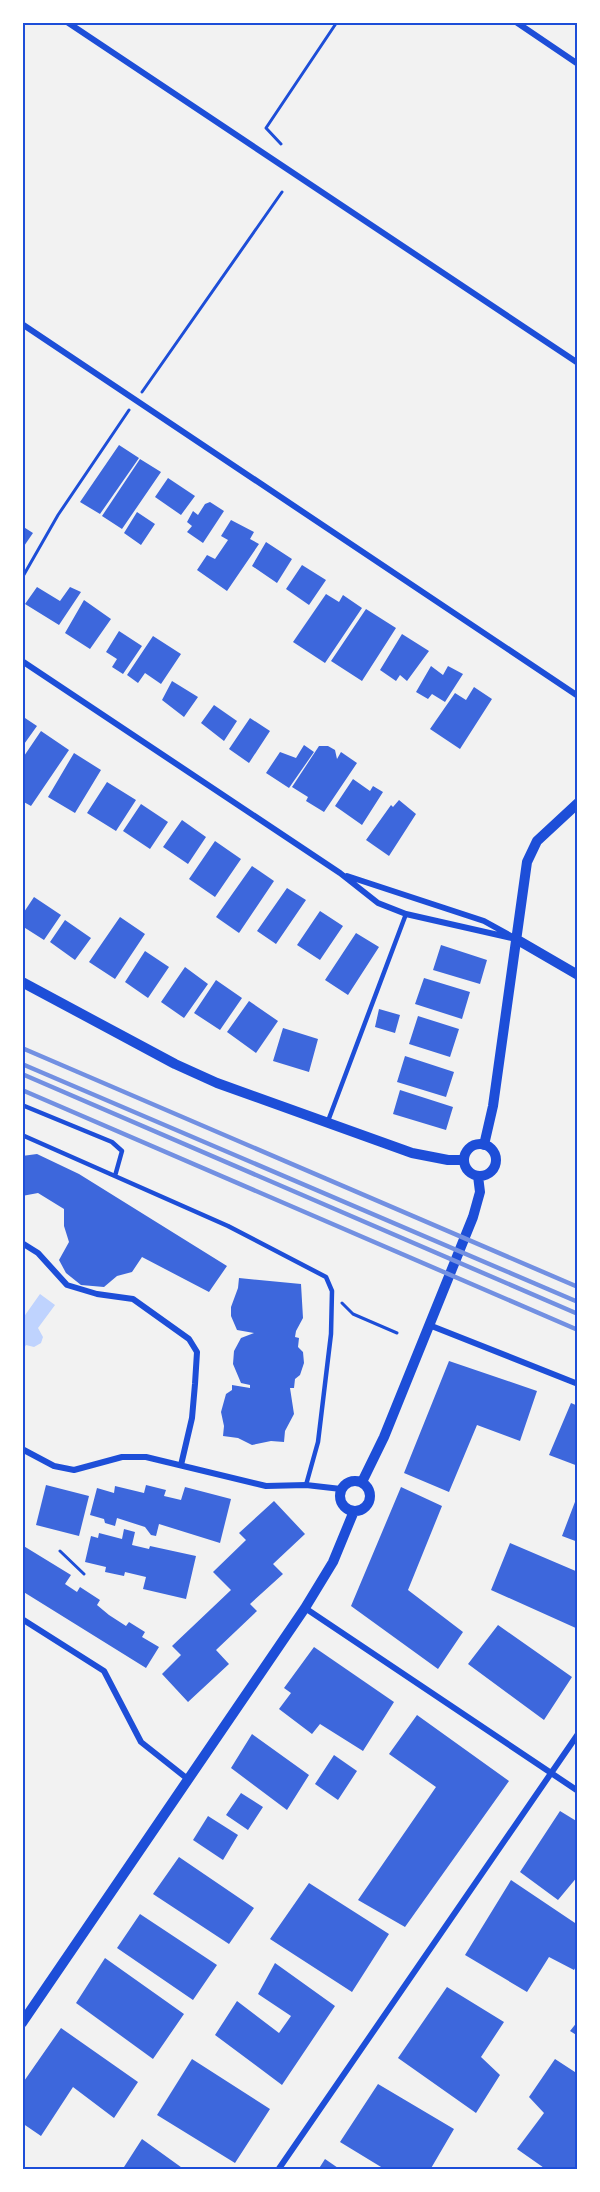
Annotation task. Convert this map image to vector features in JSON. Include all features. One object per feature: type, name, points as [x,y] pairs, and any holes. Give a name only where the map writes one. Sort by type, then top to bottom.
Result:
[{"type":"street","points":[[67,22],[578,363]]},
{"type":"street","points":[[516,22],[578,64]]},
{"type":"street","points":[[526,30],[531,22]]},
{"type":"street","points":[[22,324],[578,696]]},
{"type":"street","points":[[22,661],[340,873],[378,903],[405,914],[516,939]]},
{"type":"street","points":[[484,1145],[494,1106],[516,939],[531,850],[537,840],[578,803]]},
{"type":"street","points":[[340,873],[377,888],[484,921],[578,975]]},
{"type":"street","points":[[22,982],[176,1064],[227,1087],[412,1153],[448,1160],[464,1160]]},
{"type":"street","points":[[484,1145],[495,1156],[495,1166],[488,1174],[478,1176],[469,1172],[464,1160],[470,1147],[484,1145]]},
{"type":"street","points":[[362,1482],[384,1437],[473,1217],[480,1192],[478,1176]]},
{"type":"street","points":[[22,1243],[38,1253],[67,1285],[97,1294],[134,1299],[189,1339],[197,1352],[195,1384],[182,1465]]},
{"type":"street","points":[[429,1326],[578,1384]]},
{"type":"street","points":[[22,1449],[54,1466],[74,1470],[122,1457],[146,1457],[266,1486],[306,1485],[341,1489],[349,1482],[362,1482],[369,1490],[369,1500],[364,1508],[354,1511]]},
{"type":"street","points":[[341,1489],[341,1502],[354,1511]]},
{"type":"street","points":[[22,2024],[305,1608],[333,1562],[354,1511]]},
{"type":"street","points":[[305,1608],[578,1791]]},
{"type":"street","points":[[22,1619],[104,1671],[141,1742],[189,1781]]},
{"type":"street","points":[[278,2169],[578,1734]]},
{"type":"lane","points":[[327,1124],[405,914]]},
{"type":"lane","points":[[22,1105],[112,1142],[122,1151],[116,1176]]},
{"type":"lane","points":[[22,1135],[228,1226],[326,1277],[332,1297],[318,1442],[306,1485]]},
{"type":"path","points":[[281,144],[266,128],[337,22]]},
{"type":"path","points":[[22,578],[58,515],[136,399],[282,192]]},
{"type":"path","points":[[332,1297],[348,1306],[353,1314],[397,1333]]},
{"type":"path","points":[[60,1551],[84,1574]]},
{"type":"water","points":[[40,1294],[55,1305],[38,1328],[43,1337],[41,1343],[34,1347],[26,1345],[23,1350],[23,1318]]},
{"type":"building","points":[[119,445],[139,458],[100,514],[80,502]]},
{"type":"building","points":[[140,459],[161,472],[122,529],[102,516]]},
{"type":"building","points":[[168,478],[195,496],[181,515],[155,497]]},
{"type":"building","points":[[210,502],[224,511],[203,543],[187,532],[192,526],[187,522],[193,511],[198,515],[205,504]]},
{"type":"building","points":[[137,512],[155,524],[141,545],[124,533]]},
{"type":"building","points":[[231,520],[254,532],[250,539],[259,544],[227,591],[197,570],[207,555],[215,559],[228,540],[221,536]]},
{"type":"building","points":[[22,526],[33,533],[22,549]]},
{"type":"building","points":[[266,542],[292,559],[277,583],[252,566]]},
{"type":"building","points":[[302,565],[326,580],[309,605],[286,589]]},
{"type":"building","points":[[37,587],[60,601],[70,587],[81,592],[59,625],[25,604]]},
{"type":"building","points":[[326,594],[339,602],[343,595],[362,608],[325,663],[293,642]]},
{"type":"building","points":[[84,600],[111,619],[90,649],[65,633]]},
{"type":"building","points":[[366,609],[396,628],[362,681],[331,661]]},
{"type":"building","points":[[119,631],[142,646],[123,674],[112,667],[117,659],[106,652]]},
{"type":"building","points":[[402,634],[429,651],[407,681],[400,675],[396,681],[380,670]]},
{"type":"building","points":[[153,636],[181,654],[161,684],[145,673],[138,683],[127,675]]},
{"type":"building","points":[[431,666],[443,675],[448,666],[463,674],[445,702],[432,694],[428,699],[416,692]]},
{"type":"building","points":[[172,681],[198,697],[184,717],[162,700]]},
{"type":"building","points":[[474,687],[492,699],[460,749],[430,729],[455,693],[466,700]]},
{"type":"building","points":[[214,705],[237,721],[224,741],[201,723]]},
{"type":"building","points":[[22,716],[37,726],[22,747]]},
{"type":"building","points":[[250,718],[270,731],[249,763],[229,749]]},
{"type":"building","points":[[41,731],[69,750],[31,806],[22,801],[22,759]]},
{"type":"building","points":[[304,745],[314,752],[289,788],[266,773],[280,752],[296,758]]},
{"type":"building","points":[[319,746],[328,746],[335,750],[337,759],[341,752],[357,763],[324,812],[306,801],[308,797],[292,787]]},
{"type":"building","points":[[74,753],[101,770],[75,813],[48,797]]},
{"type":"building","points":[[353,779],[370,791],[373,786],[383,792],[362,825],[335,806]]},
{"type":"building","points":[[107,782],[136,800],[116,831],[87,813]]},
{"type":"building","points":[[399,800],[416,814],[389,856],[366,840],[391,805],[393,807]]},
{"type":"building","points":[[141,804],[168,822],[150,849],[123,831]]},
{"type":"building","points":[[182,820],[206,837],[188,864],[163,847]]},
{"type":"building","points":[[215,841],[241,859],[215,897],[189,879]]},
{"type":"building","points":[[252,866],[274,881],[239,933],[216,917]]},
{"type":"building","points":[[287,888],[306,900],[276,944],[257,931]]},
{"type":"building","points":[[34,897],[61,915],[44,940],[22,926],[22,915]]},
{"type":"building","points":[[320,911],[343,926],[320,960],[297,945]]},
{"type":"building","points":[[120,917],[145,934],[115,979],[89,962]]},
{"type":"building","points":[[65,920],[91,938],[75,960],[50,942]]},
{"type":"building","points":[[356,933],[379,947],[348,995],[325,980]]},
{"type":"building","points":[[441,945],[487,960],[480,984],[433,970]]},
{"type":"building","points":[[145,951],[169,967],[148,998],[125,982]]},
{"type":"building","points":[[185,967],[208,984],[184,1018],[161,1002]]},
{"type":"building","points":[[424,978],[470,992],[462,1019],[415,1004]]},
{"type":"building","points":[[216,980],[242,998],[220,1030],[194,1013]]},
{"type":"building","points":[[249,1001],[278,1021],[256,1053],[227,1032]]},
{"type":"building","points":[[379,1009],[400,1015],[395,1033],[375,1027]]},
{"type":"building","points":[[418,1016],[459,1029],[450,1057],[409,1044]]},
{"type":"building","points":[[283,1028],[318,1039],[309,1072],[273,1061]]},
{"type":"building","points":[[405,1056],[454,1072],[446,1097],[397,1082]]},
{"type":"building","points":[[400,1090],[453,1107],[446,1130],[393,1114]]},
{"type":"building","points":[[37,1154],[79,1174],[227,1266],[209,1292],[142,1257],[132,1272],[117,1276],[104,1287],[81,1285],[66,1273],[59,1260],[69,1242],[64,1226],[64,1209],[38,1193],[22,1196],[22,1156]]},
{"type":"building","points":[[239,1278],[301,1284],[303,1318],[295,1337],[299,1338],[298,1347],[303,1352],[304,1363],[300,1375],[295,1379],[294,1388],[290,1388],[294,1414],[285,1431],[284,1442],[271,1441],[252,1445],[238,1438],[223,1436],[224,1426],[221,1412],[226,1394],[232,1390],[232,1385],[250,1388],[250,1385],[241,1383],[233,1364],[234,1351],[241,1338],[254,1333],[237,1330],[231,1316],[231,1307]]},
{"type":"building","points":[[449,1361],[537,1391],[520,1441],[477,1425],[449,1492],[404,1473]]},
{"type":"building","points":[[571,1403],[578,1406],[578,1466],[549,1455]]},
{"type":"building","points":[[46,1485],[89,1496],[79,1536],[36,1525]]},
{"type":"building","points":[[146,1485],[166,1490],[164,1496],[181,1500],[185,1487],[231,1499],[220,1543],[159,1524],[156,1536],[151,1535],[145,1527],[117,1518],[115,1526],[105,1523],[104,1519],[90,1515],[97,1488],[114,1493],[115,1486],[144,1493]]},
{"type":"building","points":[[401,1487],[442,1506],[408,1590],[463,1632],[438,1669],[351,1606]]},
{"type":"building","points":[[578,1494],[578,1542],[562,1536]]},
{"type":"building","points":[[274,1501],[305,1534],[273,1564],[283,1574],[250,1604],[257,1611],[216,1650],[229,1664],[188,1702],[162,1674],[181,1655],[172,1646],[231,1590],[213,1572],[246,1540],[239,1533]]},
{"type":"building","points":[[124,1529],[135,1532],[132,1545],[149,1549],[150,1546],[196,1556],[186,1599],[143,1589],[146,1577],[125,1572],[124,1576],[105,1572],[106,1567],[85,1562],[91,1536],[98,1538],[99,1533],[122,1539]]},
{"type":"building","points":[[510,1543],[578,1572],[578,1629],[491,1590]]},
{"type":"building","points":[[22,1545],[71,1575],[65,1584],[77,1592],[80,1587],[100,1600],[97,1605],[109,1615],[126,1626],[129,1622],[145,1632],[142,1637],[159,1647],[146,1668],[22,1591]]},
{"type":"building","points":[[498,1625],[572,1677],[544,1720],[468,1664]]},
{"type":"building","points":[[314,1647],[394,1702],[363,1751],[320,1724],[312,1734],[279,1709],[291,1693],[284,1688]]},
{"type":"building","points":[[417,1715],[509,1781],[405,1927],[358,1900],[436,1787],[389,1754]]},
{"type":"building","points":[[252,1734],[309,1775],[287,1810],[231,1768]]},
{"type":"building","points":[[334,1755],[357,1771],[338,1800],[315,1784]]},
{"type":"building","points":[[241,1793],[263,1807],[248,1830],[226,1815]]},
{"type":"building","points":[[560,1811],[578,1822],[578,1876],[558,1900],[520,1872]]},
{"type":"building","points":[[208,1816],[238,1835],[223,1860],[193,1840]]},
{"type":"building","points":[[179,1857],[254,1908],[229,1944],[153,1894]]},
{"type":"building","points":[[511,1880],[578,1925],[578,1963],[574,1970],[549,1957],[527,1992],[465,1955]]},
{"type":"building","points":[[309,1883],[389,1934],[352,1992],[270,1939]]},
{"type":"building","points":[[140,1914],[217,1965],[193,2000],[117,1948]]},
{"type":"building","points":[[105,1958],[184,2014],[153,2059],[76,2003]]},
{"type":"building","points":[[275,1963],[335,2006],[282,2085],[215,2035],[237,2001],[279,2033],[291,2016],[258,1994]]},
{"type":"building","points":[[447,1987],[504,2022],[481,2057],[500,2075],[476,2113],[398,2058]]},
{"type":"building","points":[[578,2021],[578,2036],[570,2031]]},
{"type":"building","points":[[61,2028],[138,2082],[114,2118],[73,2087],[41,2136],[22,2123],[22,2084]]},
{"type":"building","points":[[192,2059],[270,2109],[235,2163],[157,2115]]},
{"type":"building","points":[[555,2059],[578,2074],[578,2170],[547,2170],[517,2149],[544,2113],[529,2097]]},
{"type":"building","points":[[378,2084],[454,2129],[430,2170],[386,2170],[340,2142]]},
{"type":"building","points":[[142,2139],[185,2170],[127,2170],[124,2167]]},
{"type":"building","points":[[325,2159],[341,2170],[318,2170]]},
{"type":"railway","points":[[22,1048],[578,1287]]},
{"type":"railway","points":[[22,1064],[578,1302]]},
{"type":"railway","points":[[22,1074],[578,1314]]},
{"type":"railway","points":[[22,1090],[578,1330]]}]
